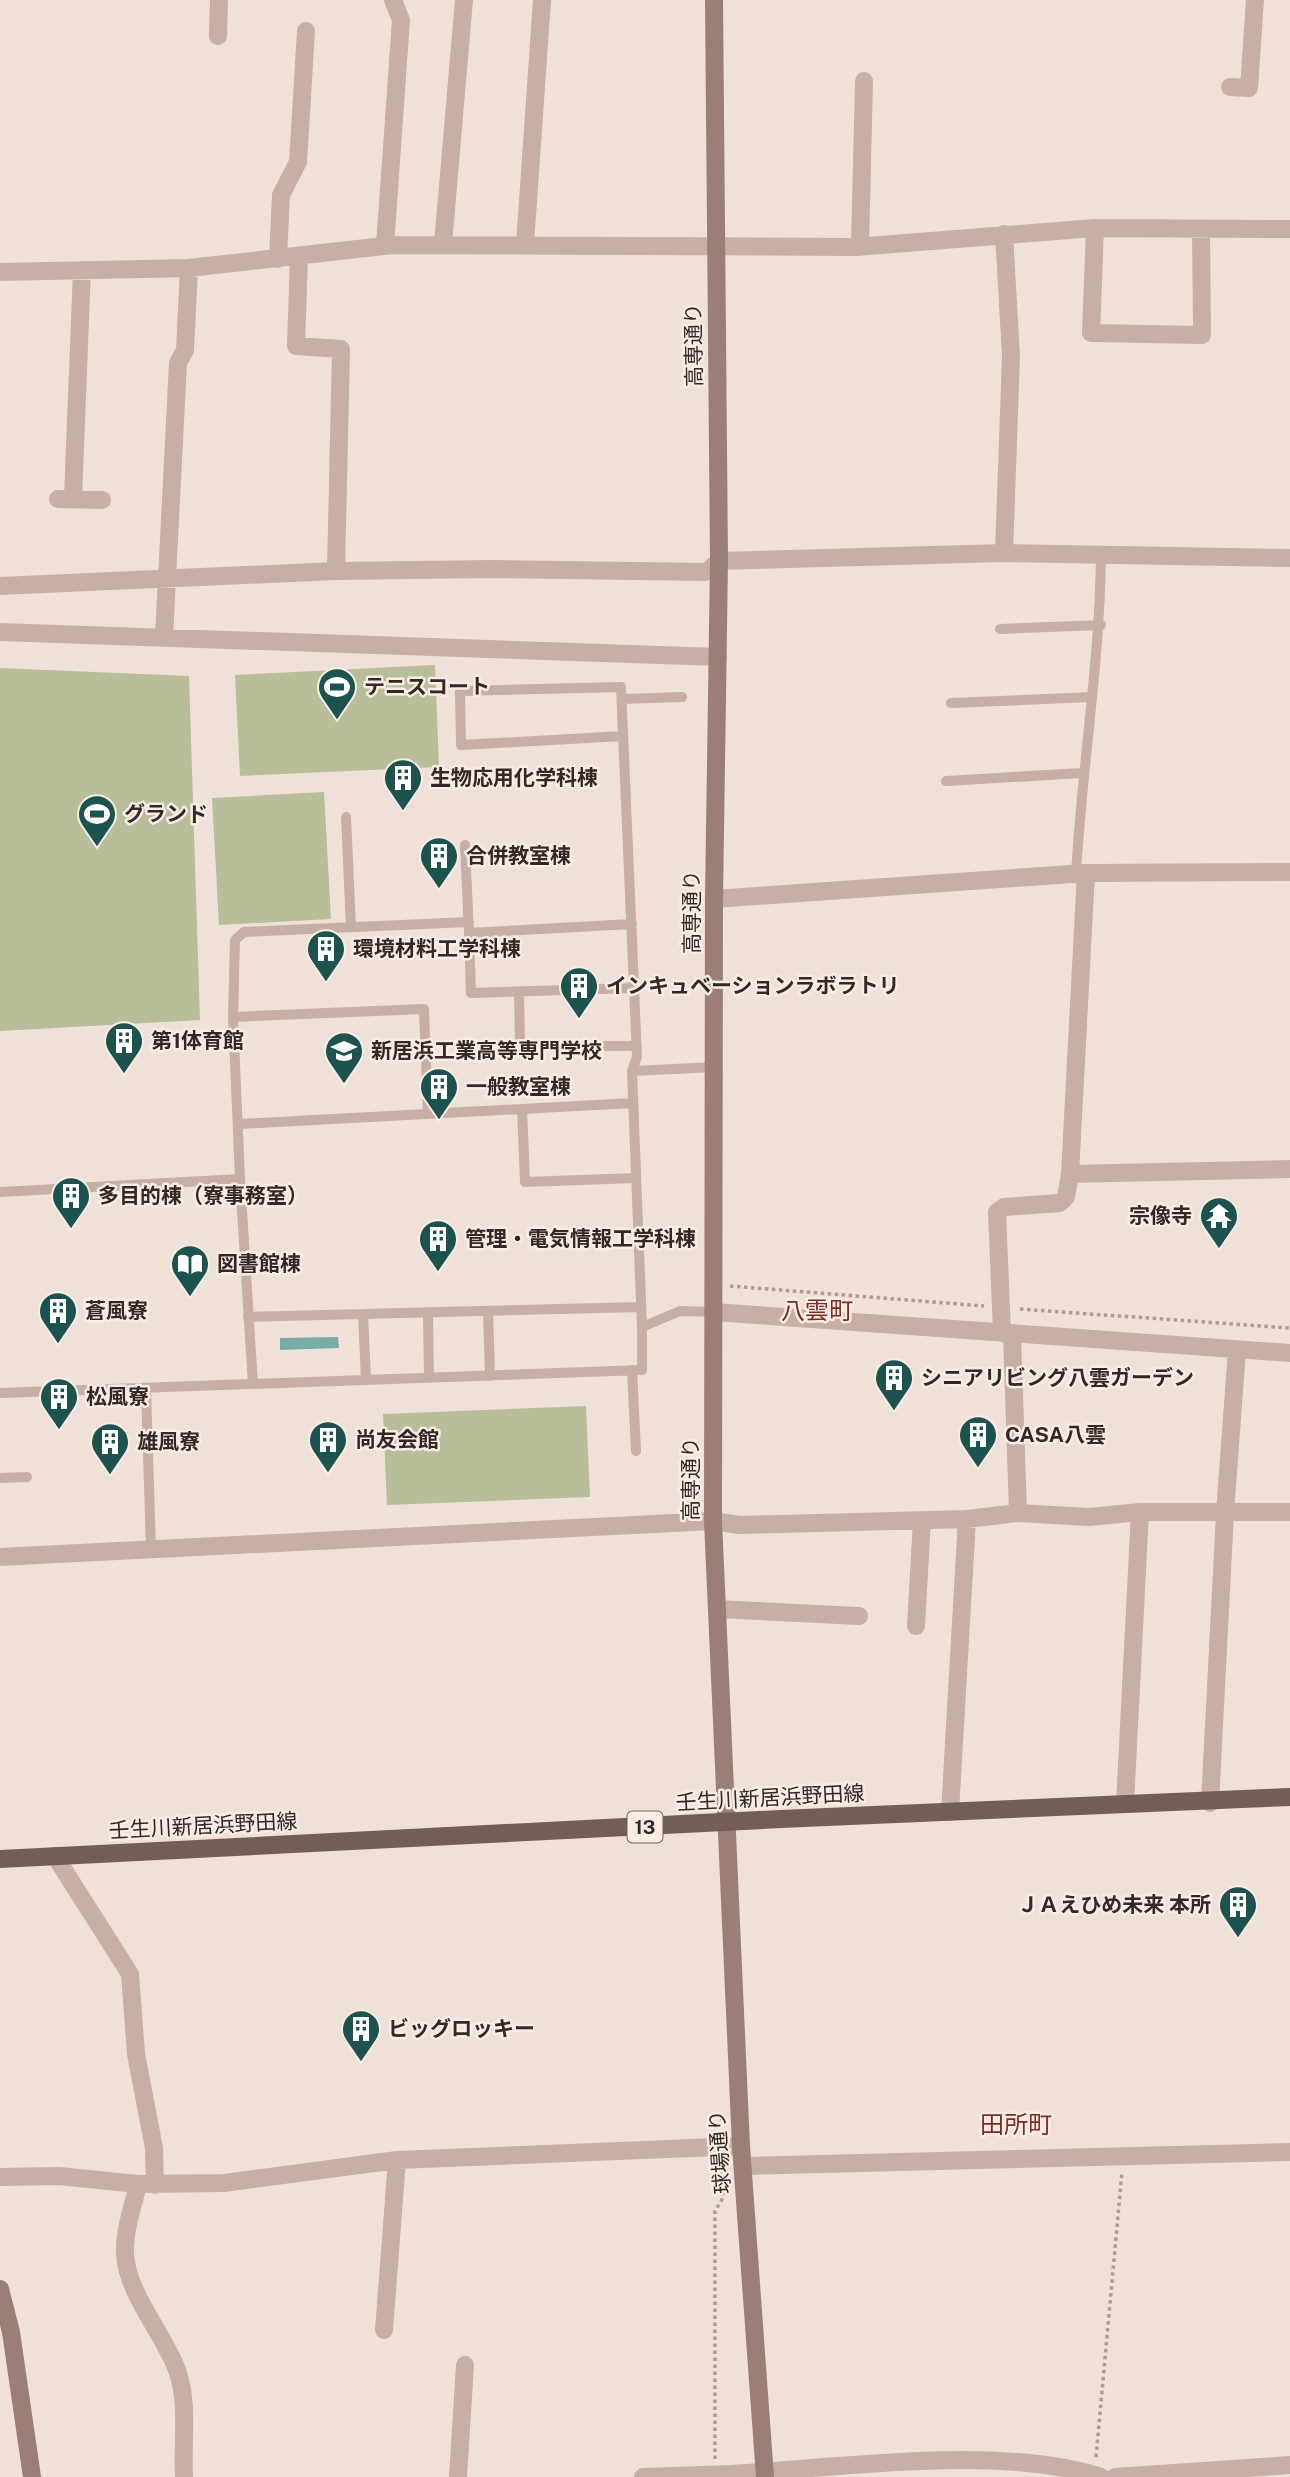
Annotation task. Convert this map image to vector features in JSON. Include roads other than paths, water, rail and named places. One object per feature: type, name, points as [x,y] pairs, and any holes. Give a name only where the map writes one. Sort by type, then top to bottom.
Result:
[{"type":"main road","name":"壬生川新居浜野田線","points":[[0,1859],[950,1812],[1210,1803],[1290,1797]]},
{"type":"street","points":[[218,36],[219,0]]},
{"type":"street","points":[[385,246],[401,20],[393,0]]},
{"type":"street","points":[[443,244],[464,0]]},
{"type":"street","points":[[525,244],[542,0]]},
{"type":"street","name":"高専通り","points":[[714,0],[719,561],[714,899],[713,1521],[725,1823]]},
{"type":"street","points":[[1230,87],[1249,88],[1255,0]]},
{"type":"street","points":[[278,259],[281,195],[298,162],[306,31]]},
{"type":"street","points":[[860,246],[864,81]]},
{"type":"street","points":[[1095,228],[1091,333],[1202,335],[1201,230]]},
{"type":"street","points":[[0,272],[189,268],[385,246],[443,244],[860,246],[1095,228],[1290,229]]},
{"type":"street","points":[[1004,234],[1011,356],[1004,553]]},
{"type":"street","points":[[299,256],[296,346],[341,349],[335,571]]},
{"type":"street","points":[[164,637],[178,363],[184,350],[189,268]]},
{"type":"street","points":[[82,270],[65,499],[102,500]]},
{"type":"street","points":[[0,586],[335,571],[492,569],[706,572],[719,561],[1004,553],[1290,558]]},
{"type":"street","points":[[0,632],[718,657]]},
{"type":"street","points":[[714,899],[1081,874],[1290,872]]},
{"type":"street","points":[[1018,1513],[997,1212],[1004,1207],[1060,1203],[1066,1197],[1070,1174],[1081,874]]},
{"type":"street","points":[[1070,1174],[1290,1169]]},
{"type":"street","points":[[714,1312],[1290,1353]]},
{"type":"street","points":[[1210,1803],[1225,1513],[1237,1350]]},
{"type":"street","points":[[1125,1804],[1140,1512]]},
{"type":"street","points":[[0,1557],[713,1521],[739,1525],[967,1519],[1018,1513],[1089,1517],[1140,1512],[1290,1512]]},
{"type":"street","points":[[950,1812],[967,1519]]},
{"type":"street","points":[[916,1626],[922,1520]]},
{"type":"street","points":[[717,1609],[859,1616]]},
{"type":"street","name":"球場通り","points":[[725,1823],[741,2146],[765,2475]]},
{"type":"street","points":[[55,1856],[130,1975],[136,2054],[153,2138],[146,2185],[127,2229],[125,2254],[129,2274],[178,2371],[183,2401],[184,2477]]},
{"type":"street","points":[[0,2177],[59,2176],[146,2185],[224,2183],[397,2160],[741,2146]]},
{"type":"street","points":[[743,2166],[1290,2151]]},
{"type":"street","points":[[384,2330],[397,2160]]},
{"type":"street","points":[[0,2288],[11,2332],[32,2477]]},
{"type":"street","points":[[458,2477],[465,2365]]},
{"type":"street","points":[[643,2477],[765,2475],[970,2460],[1060,2468],[1099,2476]]},
{"type":"street","points":[[1115,2477],[1290,2465]]},
{"type":"lane","points":[[1081,874],[1082,774],[1101,625],[1101,554]]},
{"type":"lane","points":[[1000,629],[1101,625]]},
{"type":"lane","points":[[0,1393],[642,1370],[632,1071],[637,1057],[637,1046],[621,687],[460,691],[461,745],[623,736]]},
{"type":"lane","points":[[622,699],[682,697]]},
{"type":"lane","points":[[951,703],[1092,697]]},
{"type":"lane","points":[[946,781],[1082,774]]},
{"type":"lane","points":[[346,817],[351,927]]},
{"type":"lane","points":[[465,845],[471,993],[634,988]]},
{"type":"lane","points":[[253,1384],[233,1017],[235,940],[244,932],[351,927],[632,924]]},
{"type":"lane","points":[[519,992],[520,1044]]},
{"type":"lane","points":[[233,1017],[424,1009],[428,1114]]},
{"type":"lane","points":[[568,1046],[637,1046]]},
{"type":"lane","points":[[632,1071],[715,1067]]},
{"type":"lane","points":[[239,1124],[634,1104]]},
{"type":"lane","points":[[522,1109],[525,1182],[636,1178]]},
{"type":"lane","points":[[0,1192],[240,1179]]},
{"type":"lane","points":[[248,1317],[641,1307]]},
{"type":"lane","points":[[488,1311],[490,1376]]},
{"type":"lane","points":[[642,1327],[680,1311],[714,1312]]},
{"type":"lane","points":[[428,1313],[429,1378]]},
{"type":"lane","points":[[363,1314],[366,1380]]},
{"type":"lane","points":[[632,1370],[636,1451]]},
{"type":"lane","points":[[146,1388],[151,1549]]},
{"type":"lane","points":[[0,1478],[27,1477]]},
{"type":"water","points":[[338,1337],[339,1348],[280,1350],[280,1338]]},
{"type":"place","name":"テニスコート","points":[[337,721]]},
{"type":"place","name":"生物応用化学科棟","points":[[403,812]]},
{"type":"place","name":"グランド","points":[[97,848]]},
{"type":"place","name":"合併教室棟","points":[[439,890]]},
{"type":"place","name":"環境材料工学科棟","points":[[326,983]]},
{"type":"place","name":"インキュベーションラボラトリ","points":[[579,1020]]},
{"type":"place","name":"第1体育館","points":[[124,1075]]},
{"type":"place","name":"新居浜工業高等専門学校","points":[[344,1085]]},
{"type":"place","name":"一般教室棟","points":[[439,1121]]},
{"type":"place","name":"多目的棟（寮事務室）","points":[[71,1230]]},
{"type":"place","name":"宗像寺","points":[[1219,1250]]},
{"type":"place","name":"管理・電気情報工学科棟","points":[[438,1273]]},
{"type":"place","name":"図書館棟","points":[[190,1298]]},
{"type":"place","name":"蒼風寮","points":[[58,1345]]},
{"type":"place","name":"シニアリビング八雲ガーデン","points":[[894,1412]]},
{"type":"place","name":"松風寮","points":[[59,1431]]},
{"type":"place","name":"CASA八雲","points":[[978,1469]]},
{"type":"place","name":"尚友会館","points":[[328,1474]]},
{"type":"place","name":"雄風寮","points":[[110,1476]]},
{"type":"place","name":"ＪＡえひめ未来 本所","points":[[1238,1939]]},
{"type":"place","name":"ビッグロッキー","points":[[361,2063]]},
{"type":"district","name":"八雲町","points":[[817,1311]]},
{"type":"district","name":"田所町","points":[[1016,2125]]}]
